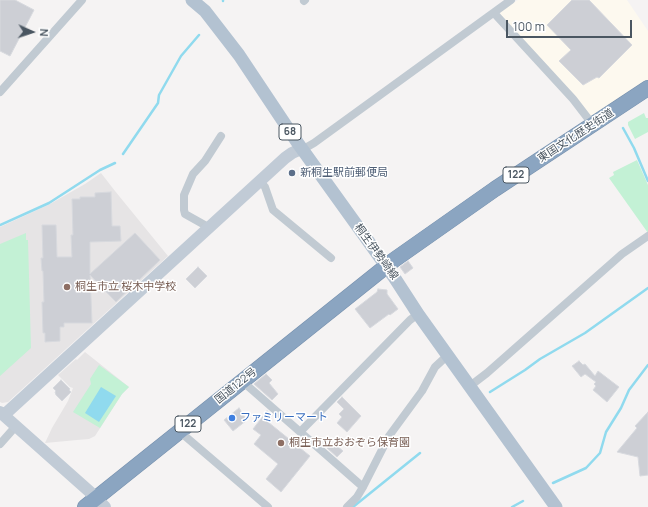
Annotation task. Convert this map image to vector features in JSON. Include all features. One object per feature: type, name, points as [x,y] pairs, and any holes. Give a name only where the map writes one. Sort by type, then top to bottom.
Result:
[{"type":"highway","name":"東国文化歴史街道","points":[[386,266],[495,189],[648,88]]},
{"type":"highway","name":"国道122号","points":[[95,504],[179,431],[386,266]]},
{"type":"main road","name":"桐生伊勢崎線","points":[[192,0],[205,11],[238,55],[301,149],[386,266],[418,314],[556,507]]},
{"type":"street","points":[[0,92],[82,0]]},
{"type":"street","points":[[95,504],[2,413],[210,228],[285,158],[292,153],[314,143],[511,0]]},
{"type":"street","points":[[494,13],[573,99],[593,125]]},
{"type":"street","points":[[210,228],[185,214],[184,195],[193,174],[205,161],[221,136]]},
{"type":"street","points":[[260,181],[265,187],[273,210],[331,258]]},
{"type":"street","points":[[470,386],[622,254],[648,236]]},
{"type":"street","points":[[300,432],[410,320],[418,314]]},
{"type":"street","points":[[347,507],[357,497],[363,488],[389,436],[422,391],[435,367],[448,355]]},
{"type":"street","points":[[242,381],[363,488]]},
{"type":"street","points":[[0,444],[16,426]]},
{"type":"street","points":[[179,431],[268,507]]},
{"type":"shaded area","points":[[518,0],[627,0],[648,31],[648,81],[593,117],[590,117],[546,64],[500,15],[501,11]]},
{"type":"shaded area","name":"桐生市立 桜木中学校","points":[[101,173],[168,256],[8,402],[2,403],[0,402],[0,227],[50,204]]},
{"type":"shaded area","points":[[85,352],[129,387],[122,394],[95,436],[89,439],[45,443],[68,401],[73,388],[70,387],[58,375]]},
{"type":"green space","points":[[644,113],[646,118],[648,118],[648,132],[635,139],[628,122]]},
{"type":"green space","points":[[637,160],[648,185],[648,233],[609,178],[614,175],[613,172]]},
{"type":"green space","points":[[26,233],[26,240],[28,240],[31,348],[0,376],[0,244]]},
{"type":"green space","points":[[99,365],[129,387],[122,394],[100,428],[73,412],[91,384],[90,379]]},
{"type":"water","points":[[101,387],[116,396],[99,422],[85,413]]},
{"type":"building","points":[[0,0],[15,0],[34,10],[10,56],[0,51]]},
{"type":"building","points":[[572,0],[589,0],[632,45],[599,78],[597,77],[583,85],[559,61],[571,50],[547,25]]},
{"type":"building","points":[[111,192],[112,226],[120,226],[121,241],[90,242],[90,274],[135,233],[160,260],[116,302],[90,275],[92,323],[64,323],[64,327],[60,327],[60,341],[45,342],[45,333],[43,333],[42,302],[44,302],[41,258],[43,258],[42,225],[56,225],[57,257],[72,257],[72,199],[80,199],[80,197],[95,197],[95,193]]},
{"type":"building","points":[[408,261],[413,268],[405,274],[400,267]]},
{"type":"building","points":[[198,267],[207,276],[195,288],[186,279]]},
{"type":"building","points":[[378,289],[387,290],[387,294],[398,309],[370,328],[355,309],[377,292]]},
{"type":"building","points":[[579,361],[583,365],[585,364],[595,376],[598,371],[619,387],[607,402],[593,390],[596,386],[594,384],[596,382],[585,374],[581,377],[572,366]]},
{"type":"building","points":[[266,374],[272,380],[269,383],[278,394],[272,400],[254,384]]},
{"type":"building","points":[[61,380],[71,392],[62,401],[56,395],[56,391],[53,388]]},
{"type":"building","points":[[342,397],[361,416],[347,432],[337,423],[342,417],[339,414],[344,409],[337,402]]},
{"type":"building","points":[[239,408],[247,420],[233,431],[224,420]]},
{"type":"building","points":[[267,411],[272,415],[268,422],[310,456],[281,492],[266,479],[278,464],[254,444],[261,435],[253,429]]},
{"type":"building","points":[[648,412],[648,475],[640,476],[638,457],[617,452],[637,428],[635,426]]},
{"type":"building","points":[[330,445],[334,448],[336,445],[343,451],[337,457],[327,448]]},
{"type":"waterway","points":[[123,154],[158,103],[159,95],[181,56],[199,35]]},
{"type":"waterway","points":[[623,128],[634,148],[648,181]]},
{"type":"waterway","points":[[0,225],[49,203],[100,170],[115,163]]},
{"type":"waterway","points":[[490,392],[540,359],[585,333],[648,288]]},
{"type":"waterway","points":[[553,483],[586,468],[600,453],[606,432],[621,408],[629,390],[648,365]]},
{"type":"waterway","points":[[353,507],[420,453]]},
{"type":"waterway","points":[[512,507],[523,501]]},
{"type":"place","name":"新桐生駅前郵便局","points":[[292,173]]},
{"type":"place","name":"桐生市立 桜木中学校","points":[[67,287]]},
{"type":"place","name":"ファミリーマート","points":[[232,418]]},
{"type":"place","name":"桐生市立おおぞら保育園","points":[[281,443]]}]
